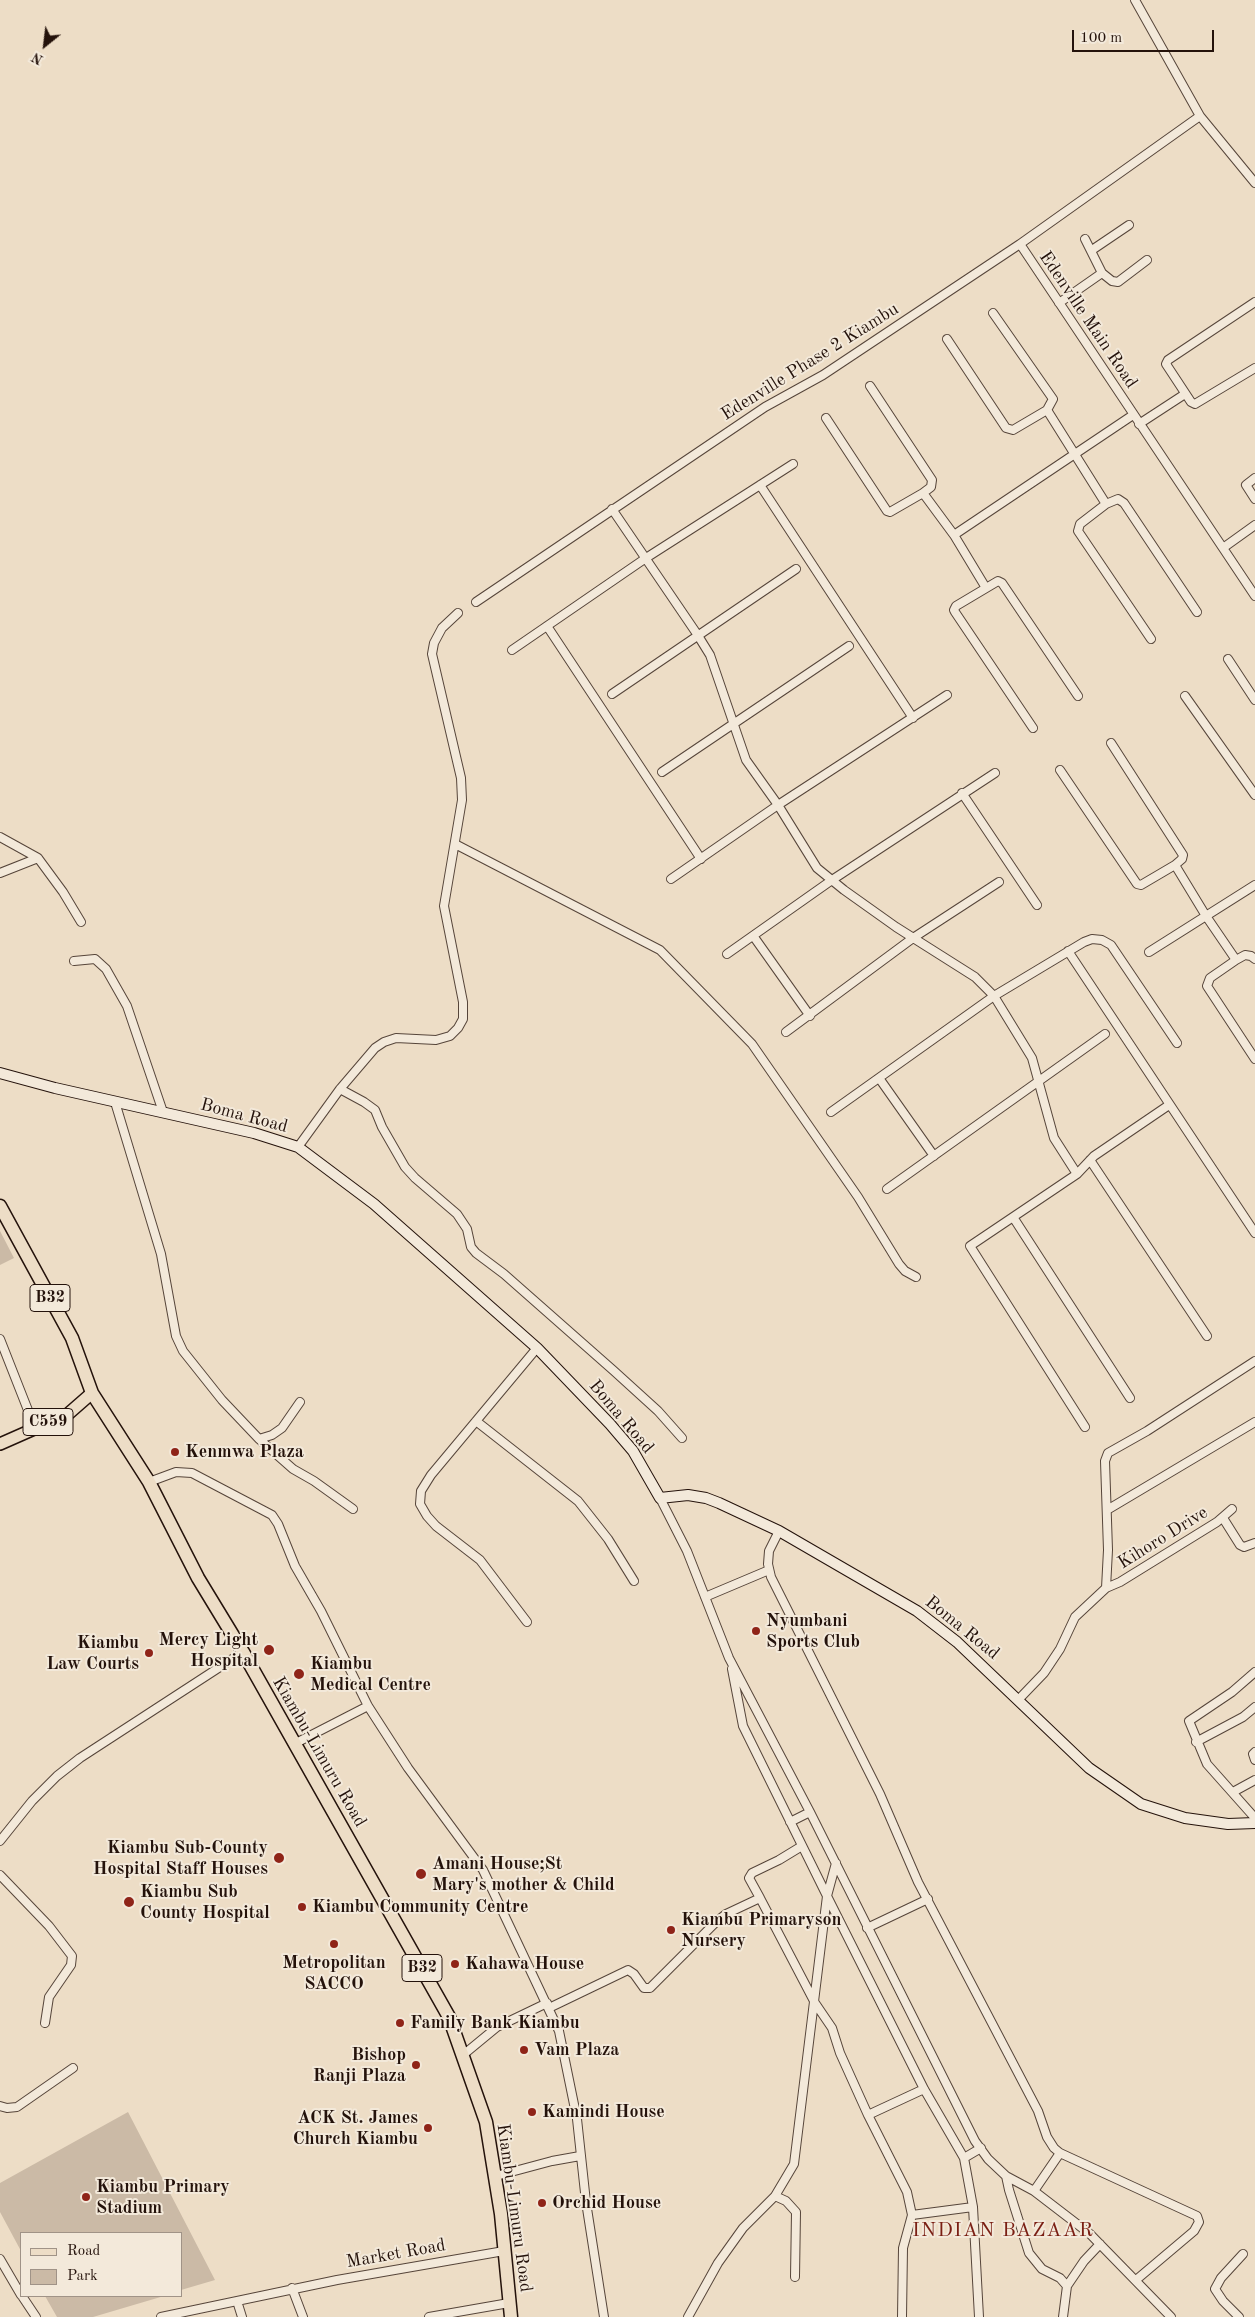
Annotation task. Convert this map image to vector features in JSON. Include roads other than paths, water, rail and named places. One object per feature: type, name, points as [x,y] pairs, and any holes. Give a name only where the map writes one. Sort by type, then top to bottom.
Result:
[{"type":"highway","name":"Kiambu-Limuru Road","points":[[0,1206],[72,1338],[92,1393],[149,1482],[198,1578],[443,2006],[463,2055],[486,2122],[496,2176],[511,2317]]},
{"type":"main road","name":"Boma Road","points":[[0,1073],[115,1102],[254,1133],[298,1147],[374,1204],[537,1348],[634,1451],[660,1498],[688,1495],[706,1498],[779,1532],[917,1611],[957,1642],[1019,1699],[1054,1736],[1089,1768],[1141,1804],[1185,1818],[1228,1824],[1255,1823]]},
{"type":"main road","name":"C559","points":[[0,1444],[68,1414],[92,1393]]},
{"type":"street","points":[[1135,0],[1200,116],[1255,183]]},
{"type":"street","name":"Edenville Main Road","points":[[1200,116],[1020,244],[1255,596]]},
{"type":"street","points":[[1092,250],[1129,225]]},
{"type":"street","points":[[1085,239],[1102,273],[1112,281],[1118,282],[1147,260]]},
{"type":"street","name":"Edenville Phase 2 Kiambu","points":[[476,602],[614,507],[766,407],[823,375],[1020,244]]},
{"type":"street","points":[[1059,303],[1102,273]]},
{"type":"street","points":[[1255,302],[1168,360],[1167,366],[1191,402],[1198,404],[1255,368]]},
{"type":"street","points":[[947,339],[1008,431],[1014,430],[1047,410],[1053,404],[1052,396],[993,313]]},
{"type":"street","points":[[826,418],[887,511],[890,512],[923,493],[933,484],[932,480],[870,386]]},
{"type":"street","points":[[1139,424],[1185,394]]},
{"type":"street","points":[[1047,410],[1106,504]]},
{"type":"street","points":[[954,535],[1133,415]]},
{"type":"street","points":[[512,650],[646,558],[793,464]]},
{"type":"street","points":[[1255,478],[1248,482],[1246,487],[1255,499]]},
{"type":"street","points":[[760,485],[913,718]]},
{"type":"street","points":[[923,493],[954,535],[986,588]]},
{"type":"street","points":[[1151,639],[1078,531],[1080,524],[1106,504],[1118,499],[1124,503],[1197,612]]},
{"type":"street","points":[[614,507],[710,655],[746,760],[778,805],[817,868],[913,938],[974,977],[994,996],[1032,1058],[1054,1138],[1077,1174]]},
{"type":"street","points":[[1223,548],[1255,525]]},
{"type":"street","points":[[612,694],[796,569]]},
{"type":"street","points":[[1033,728],[954,610],[956,606],[998,581],[1002,583],[1078,696]]},
{"type":"street","points":[[298,1147],[340,1089],[375,1048],[384,1042],[396,1038],[436,1040],[450,1036],[458,1028],[463,1018],[463,1002],[444,906],[462,800],[461,778],[432,654],[434,643],[442,628],[458,613]]},
{"type":"street","points":[[547,626],[701,859]]},
{"type":"street","points":[[662,772],[849,646]]},
{"type":"street","points":[[1228,659],[1255,700]]},
{"type":"street","points":[[671,879],[778,805],[947,696]]},
{"type":"street","points":[[1185,696],[1255,795]]},
{"type":"street","points":[[1060,770],[1137,884],[1141,886],[1182,859],[1183,855],[1111,743]]},
{"type":"street","points":[[727,954],[832,880],[995,773]]},
{"type":"street","points":[[962,793],[1037,905]]},
{"type":"street","points":[[0,837],[38,858],[63,892],[81,922]]},
{"type":"street","points":[[455,844],[660,950],[752,1044],[858,1197],[899,1264],[905,1271],[916,1277]]},
{"type":"street","points":[[0,873],[38,858]]},
{"type":"street","points":[[1175,864],[1206,916],[1236,960]]},
{"type":"street","points":[[786,1032],[913,938],[999,882]]},
{"type":"street","points":[[1149,952],[1255,885]]},
{"type":"street","points":[[754,936],[810,1016]]},
{"type":"street","points":[[831,1112],[994,996],[1068,951],[1092,939],[1102,940],[1111,945],[1177,1043]]},
{"type":"street","points":[[1068,951],[1255,1233]]},
{"type":"street","points":[[1255,959],[1252,956],[1245,955],[1236,960],[1213,976],[1208,986],[1255,1059]]},
{"type":"street","points":[[74,961],[95,959],[106,969],[127,1006],[163,1112]]},
{"type":"street","points":[[887,1189],[1105,1034]]},
{"type":"street","points":[[879,1078],[934,1156]]},
{"type":"street","points":[[340,1089],[375,1110],[382,1127],[406,1167],[415,1178],[457,1214],[468,1228],[471,1247],[476,1253],[504,1274],[614,1371],[658,1411],[682,1438]]},
{"type":"street","points":[[115,1102],[161,1254],[176,1336],[183,1351],[222,1400],[260,1439],[293,1469],[314,1481],[352,1509]]},
{"type":"street","points":[[1085,1427],[970,1246],[1077,1174],[1090,1160],[1169,1105]]},
{"type":"street","points":[[1090,1160],[1207,1336]]},
{"type":"street","points":[[1013,1217],[1130,1398]]},
{"type":"street","points":[[0,1340],[35,1428]]},
{"type":"street","points":[[527,1622],[480,1560],[436,1526],[420,1504],[421,1491],[430,1475],[537,1348]]},
{"type":"street","points":[[1106,1588],[1108,1578],[1105,1461],[1108,1453],[1154,1426],[1255,1361]]},
{"type":"street","points":[[260,1439],[272,1435],[282,1428],[300,1402]]},
{"type":"street","points":[[476,1421],[578,1502],[608,1540],[634,1582]]},
{"type":"street","points":[[1107,1510],[1255,1422]]},
{"type":"street","points":[[149,1482],[176,1472],[192,1473],[272,1515],[278,1524],[295,1566],[321,1610],[368,1706],[408,1768],[483,1870],[559,2031],[577,2120],[580,2156],[604,2317]]},
{"type":"street","points":[[660,1498],[687,1551],[729,1658],[810,1812],[867,1928],[980,2148],[988,2160],[1006,2176],[1034,2191],[1100,2244],[1171,2317]]},
{"type":"street","name":"Kihoro Drive","points":[[1019,1699],[1044,1673],[1060,1649],[1075,1617],[1106,1588],[1120,1582],[1222,1518],[1232,1509]]},
{"type":"street","points":[[1222,1518],[1240,1544],[1244,1547],[1255,1543]]},
{"type":"street","points":[[779,1532],[769,1551],[770,1570],[776,1586],[880,1794],[928,1899],[1038,2111],[1047,2137],[1060,2153],[1197,2216],[1199,2222],[1194,2231],[1136,2280]]},
{"type":"street","points":[[705,1597],[770,1570]]},
{"type":"street","points":[[0,1841],[32,1801],[57,1776],[80,1758],[242,1652]]},
{"type":"street","points":[[729,1658],[737,1691],[739,1718],[924,2089],[964,2158],[973,2207],[979,2317]]},
{"type":"street","points":[[1255,1672],[1232,1692],[1190,1720],[1189,1724],[1206,1764],[1255,1818]]},
{"type":"street","points":[[294,1744],[368,1706]]},
{"type":"street","points":[[1196,1742],[1235,1722],[1255,1707]]},
{"type":"street","points":[[1255,1752],[1253,1754],[1255,1760]]},
{"type":"street","points":[[1233,1792],[1255,1780]]},
{"type":"street","points":[[790,1822],[810,1812]]},
{"type":"street","points":[[802,1846],[780,1860],[752,1872],[749,1878],[816,2003],[832,2028],[840,2053],[906,2192],[912,2215],[903,2248],[902,2317]]},
{"type":"street","points":[[688,2317],[718,2263],[743,2228],[774,2196],[794,2164],[816,2003],[827,1896],[836,1863]]},
{"type":"street","points":[[0,1876],[44,1920],[72,1956],[72,1965],[49,1997],[45,2024]]},
{"type":"street","points":[[463,2055],[497,2027],[628,1970],[634,1974],[644,1988],[650,1988],[716,1922],[726,1914],[760,1898]]},
{"type":"street","points":[[867,1928],[928,1899]]},
{"type":"street","points":[[0,2106],[7,2108],[17,2107],[72,2068]]},
{"type":"street","points":[[868,2115],[924,2089]]},
{"type":"street","points":[[964,2158],[980,2148]]},
{"type":"street","points":[[1034,2191],[1060,2153]]},
{"type":"street","points":[[496,2176],[552,2160],[580,2156]]},
{"type":"street","points":[[1006,2176],[1029,2253],[1042,2269],[1056,2275],[1067,2286]]},
{"type":"street","points":[[774,2196],[786,2201],[796,2212],[795,2277]]},
{"type":"street","points":[[912,2215],[973,2207]]},
{"type":"street","points":[[1063,2317],[1067,2286],[1084,2261],[1100,2244]]},
{"type":"street","name":"Market Road","points":[[161,2317],[292,2288],[504,2251]]},
{"type":"street","points":[[1239,2317],[1223,2301],[1215,2289],[1221,2278],[1243,2254]]},
{"type":"street","points":[[0,2259],[20,2293]]},
{"type":"street","points":[[292,2288],[303,2317]]},
{"type":"street","points":[[22,2297],[36,2317]]},
{"type":"street","points":[[237,2301],[242,2317]]},
{"type":"street","points":[[429,2317],[509,2302]]},
{"type":"place","name":"Kenmwa Plaza","points":[[175,1452]]},
{"type":"place","name":"Nyumbani Sports Club","points":[[756,1631]]},
{"type":"place","name":"Mercy Light Hospital","points":[[269,1650]]},
{"type":"place","name":"Kiambu Law Courts","points":[[149,1653]]},
{"type":"place","name":"Kiambu Medical Centre","points":[[299,1674]]},
{"type":"place","name":"Kiambu Sub-County Hospital Staff Houses","points":[[279,1858]]},
{"type":"place","name":"Amani House;St Mary's mother & Child","points":[[421,1874]]},
{"type":"place","name":"Kiambu Sub County Hospital","points":[[129,1902]]},
{"type":"place","name":"Kiambu Community Centre","points":[[302,1907]]},
{"type":"place","name":"Kiambu Primaryson Nursery","points":[[671,1930]]},
{"type":"place","name":"Metropolitan SACCO","points":[[334,1944]]},
{"type":"place","name":"Kahawa House","points":[[455,1964]]},
{"type":"place","name":"Family Bank Kiambu","points":[[400,2023]]},
{"type":"place","name":"Vam Plaza","points":[[524,2050]]},
{"type":"place","name":"Bishop Ranji Plaza","points":[[416,2065]]},
{"type":"place","name":"Kamindi House","points":[[532,2112]]},
{"type":"place","name":"ACK St. James Church Kiambu","points":[[428,2128]]},
{"type":"place","name":"Kiambu Primary Stadium","points":[[86,2197]]},
{"type":"place","name":"Orchid House","points":[[542,2203]]},
{"type":"district","name":"INDIAN BAZAAR","points":[[1003,2231]]}]
